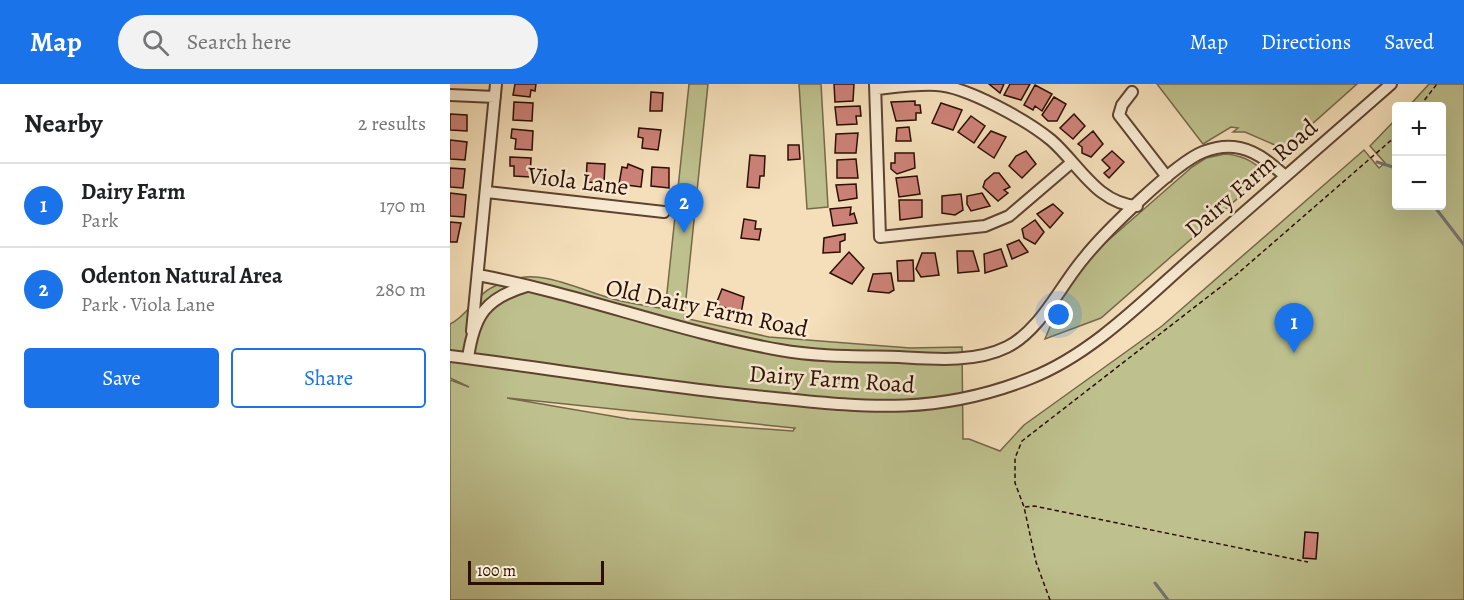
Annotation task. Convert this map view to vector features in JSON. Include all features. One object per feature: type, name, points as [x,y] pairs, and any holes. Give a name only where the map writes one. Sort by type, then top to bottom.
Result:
[{"type":"street","points":[[468,358],[487,192],[496,84]]},
{"type":"street","name":"Dairy Farm Road","points":[[450,356],[684,389],[873,407],[924,406],[973,398],[1033,378],[1084,348],[1144,300],[1391,84]]},
{"type":"street","points":[[1071,163],[1009,216],[985,226],[880,237],[875,86],[936,85],[961,88],[1051,140],[1104,195],[1115,202],[1137,206]]},
{"type":"street","points":[[1132,92],[1122,105],[1119,115],[1167,177]]},
{"type":"street","points":[[450,95],[495,97]]},
{"type":"street","name":"Old Dairy Farm Road","points":[[478,275],[531,285],[617,312],[781,350],[924,358],[982,357],[1008,347],[1028,330],[1084,258],[1167,177],[1203,152],[1236,147],[1261,156],[1285,176]]},
{"type":"street","name":"Viola Lane","points":[[487,192],[664,212]]},
{"type":"street","points":[[472,331],[482,312],[497,297],[531,285]]},
{"type":"path","points":[[1423,102],[1437,84]]},
{"type":"path","points":[[1050,600],[1036,562],[1024,507],[1015,483],[1015,458],[1022,441],[1236,275],[1392,139]]},
{"type":"path","points":[[1024,507],[1034,506],[1308,562]]},
{"type":"green space","points":[[689,84],[708,84],[684,318],[769,337],[910,348],[962,347],[963,439],[969,439],[1000,451],[1024,425],[1162,326],[1364,150],[1379,168],[1385,163],[1370,146],[1392,123],[1392,210],[1446,210],[1446,102],[1413,102],[1429,84],[1464,84],[1464,600],[450,600],[450,380],[469,387],[450,378],[450,324],[491,288],[522,277],[551,279],[616,300],[660,308],[666,302]],"holes":[[[507,398],[795,428],[793,431],[629,419]]]},
{"type":"green space","points":[[799,84],[821,84],[828,207],[807,209]]},
{"type":"green space","points":[[1157,84],[1357,84],[1284,149],[1245,132],[1233,132],[1238,128],[1231,127],[1203,144]]},
{"type":"green space","points":[[1225,154],[1254,163],[1262,170],[1261,178],[1101,318],[1045,339],[1063,295],[1096,251],[1192,167],[1206,158]]},
{"type":"building","points":[[515,84],[536,84],[535,91],[531,90],[530,97],[513,95]]},
{"type":"building","points":[[834,84],[854,84],[853,101],[835,102]]},
{"type":"building","points":[[989,84],[1004,84],[1000,93]]},
{"type":"building","points":[[1010,84],[1030,84],[1021,100],[1004,95]]},
{"type":"building","points":[[1035,85],[1052,94],[1042,111],[1035,106],[1033,110],[1024,105]]},
{"type":"building","points":[[651,92],[663,93],[662,111],[650,111]]},
{"type":"building","points":[[1054,97],[1066,104],[1057,121],[1048,121],[1042,115]]},
{"type":"building","points":[[915,101],[915,105],[920,105],[921,113],[916,113],[916,120],[896,121],[891,102]]},
{"type":"building","points":[[514,102],[533,103],[532,121],[513,120]]},
{"type":"building","points":[[941,103],[962,110],[953,130],[932,123]]},
{"type":"building","points":[[860,106],[861,116],[856,116],[857,124],[837,125],[835,107]]},
{"type":"building","points":[[450,114],[467,115],[467,131],[450,130]]},
{"type":"building","points":[[1074,114],[1085,126],[1073,139],[1060,128]]},
{"type":"building","points":[[971,116],[985,126],[974,143],[958,132]]},
{"type":"building","points":[[909,127],[911,141],[896,141],[897,128]]},
{"type":"building","points":[[639,128],[661,130],[658,150],[642,148],[643,138],[638,137]]},
{"type":"building","points":[[512,129],[533,131],[532,150],[515,149],[516,139],[511,138]]},
{"type":"building","points":[[991,131],[1006,137],[994,158],[978,147]]},
{"type":"building","points":[[1093,131],[1103,144],[1091,157],[1082,153],[1082,147],[1078,144]]},
{"type":"building","points":[[858,133],[856,153],[835,153],[836,134]]},
{"type":"building","points":[[450,140],[467,142],[465,160],[450,159]]},
{"type":"building","points":[[788,145],[799,145],[800,159],[788,160]]},
{"type":"building","points":[[1026,151],[1036,164],[1022,178],[1009,166],[1016,156]]},
{"type":"building","points":[[1112,151],[1124,162],[1109,178],[1104,173],[1110,168],[1102,160]]},
{"type":"building","points":[[895,153],[914,153],[915,168],[897,174],[891,169],[891,163],[895,163]]},
{"type":"building","points":[[750,155],[765,156],[764,176],[760,176],[759,188],[747,187]]},
{"type":"building","points":[[510,157],[531,158],[530,177],[514,176],[514,166],[510,166]]},
{"type":"building","points":[[856,159],[858,178],[837,178],[837,160]]},
{"type":"building","points":[[587,163],[605,164],[604,183],[586,182]]},
{"type":"building","points":[[628,164],[643,170],[641,187],[619,184],[622,167],[627,168]]},
{"type":"building","points":[[652,167],[669,168],[669,188],[651,186]]},
{"type":"building","points":[[450,168],[465,169],[463,188],[450,187]]},
{"type":"building","points":[[994,173],[999,173],[1010,187],[1004,190],[1008,193],[998,201],[983,187],[985,181]]},
{"type":"building","points":[[917,176],[920,194],[899,197],[896,178]]},
{"type":"building","points":[[856,184],[857,198],[839,201],[836,185]]},
{"type":"building","points":[[450,193],[466,195],[464,217],[450,216]]},
{"type":"building","points":[[982,193],[990,206],[971,211],[967,204],[967,196]]},
{"type":"building","points":[[961,194],[963,210],[955,215],[942,213],[942,196]]},
{"type":"building","points":[[899,200],[922,200],[922,217],[900,220]]},
{"type":"building","points":[[1053,204],[1063,213],[1050,228],[1037,214]]},
{"type":"building","points":[[851,207],[850,215],[854,213],[857,223],[833,226],[830,209]]},
{"type":"building","points":[[744,219],[756,221],[755,229],[761,229],[759,240],[741,238]]},
{"type":"building","points":[[1035,220],[1044,232],[1035,244],[1024,238],[1022,229]]},
{"type":"building","points":[[450,222],[461,223],[457,242],[450,242]]},
{"type":"building","points":[[845,234],[845,240],[840,242],[840,252],[823,253],[824,238]]},
{"type":"building","points":[[1019,240],[1028,252],[1012,259],[1007,245]]},
{"type":"building","points":[[1001,249],[1007,266],[985,273],[984,254]]},
{"type":"building","points":[[957,251],[973,251],[979,271],[958,273]]},
{"type":"building","points":[[849,252],[864,268],[852,284],[830,273]]},
{"type":"building","points":[[922,253],[935,253],[939,275],[921,277],[916,269]]},
{"type":"building","points":[[913,260],[914,281],[898,281],[897,261]]},
{"type":"building","points":[[891,273],[894,290],[889,293],[868,291],[873,274]]},
{"type":"building","points":[[722,289],[744,297],[741,314],[716,304]]},
{"type":"building","points":[[1305,532],[1318,533],[1316,559],[1303,558]]},
{"type":"waterway","points":[[1377,162],[1392,167]]},
{"type":"waterway","points":[[1437,210],[1464,245]]},
{"type":"waterway","points":[[1155,583],[1168,600]]},
{"type":"place","name":"Odenton Natural Area","points":[[684,233]]},
{"type":"place","name":"Dairy Farm","points":[[1294,353]]}]
